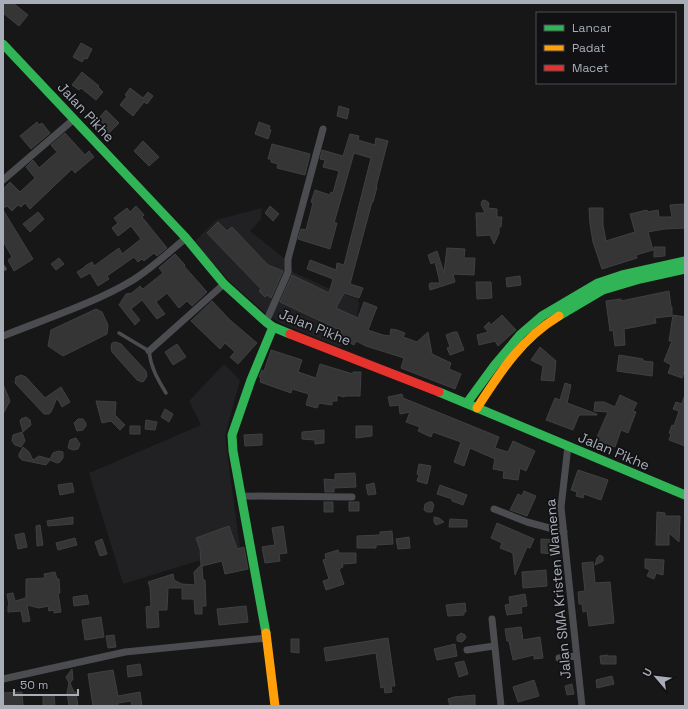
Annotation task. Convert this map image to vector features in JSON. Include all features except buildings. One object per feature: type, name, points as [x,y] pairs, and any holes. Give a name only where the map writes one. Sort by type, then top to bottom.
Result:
[{"type":"main road","name":"Jalan Pikhe","points":[[3,44],[186,238],[224,284],[270,324],[467,403],[685,495]]},
{"type":"main road","points":[[467,403],[520,334],[542,316],[598,283],[622,275],[685,260]]},
{"type":"main road","points":[[477,408],[502,370],[527,340],[548,323],[604,290],[640,279],[685,269]]},
{"type":"main road","points":[[270,324],[232,434],[233,451],[267,638],[276,706]]},
{"type":"street","points":[[3,180],[74,119]]},
{"type":"street","points":[[270,324],[288,272],[288,259],[323,130]]},
{"type":"street","points":[[3,336],[91,300],[133,280],[186,238]]},
{"type":"street","points":[[149,351],[224,284]]},
{"type":"street","name":"Jalan SMA Kristen Wamena","points":[[568,446],[561,506],[582,706]]},
{"type":"street","points":[[242,496],[352,497]]},
{"type":"street","points":[[494,509],[527,522],[564,532]]},
{"type":"street","points":[[492,619],[501,706]]},
{"type":"street","points":[[3,679],[125,652],[267,638]]},
{"type":"street","points":[[467,650],[494,646]]},
{"type":"street","points":[[559,658],[576,656]]},
{"type":"lane","points":[[119,333],[149,351],[151,364],[166,393]]},
{"type":"shaded area","points":[[262,208],[261,219],[250,231],[285,259],[293,272],[330,289],[358,299],[359,304],[357,317],[345,344],[339,347],[280,323],[264,312],[230,282],[194,242],[216,220]]},
{"type":"shaded area","points":[[224,364],[240,380],[225,436],[240,548],[123,584],[89,473],[201,425],[189,401]]},
{"type":"traffic: fast","points":[[3,44],[186,238],[224,284],[266,322],[273,327],[290,334]]},
{"type":"traffic: fast","points":[[467,403],[494,366],[520,335],[542,316],[598,283],[622,275],[685,261]]},
{"type":"traffic: fast","points":[[559,316],[603,290],[640,279],[685,269]]},
{"type":"traffic: fast","points":[[266,633],[233,451],[232,435],[251,380],[273,327]]},
{"type":"traffic: fast","points":[[439,392],[685,495]]},
{"type":"traffic: slow","points":[[477,408],[503,369],[523,345],[559,316]]},
{"type":"traffic: slow","points":[[266,633],[275,706]]},
{"type":"traffic: jam","points":[[290,334],[439,392]]}]
